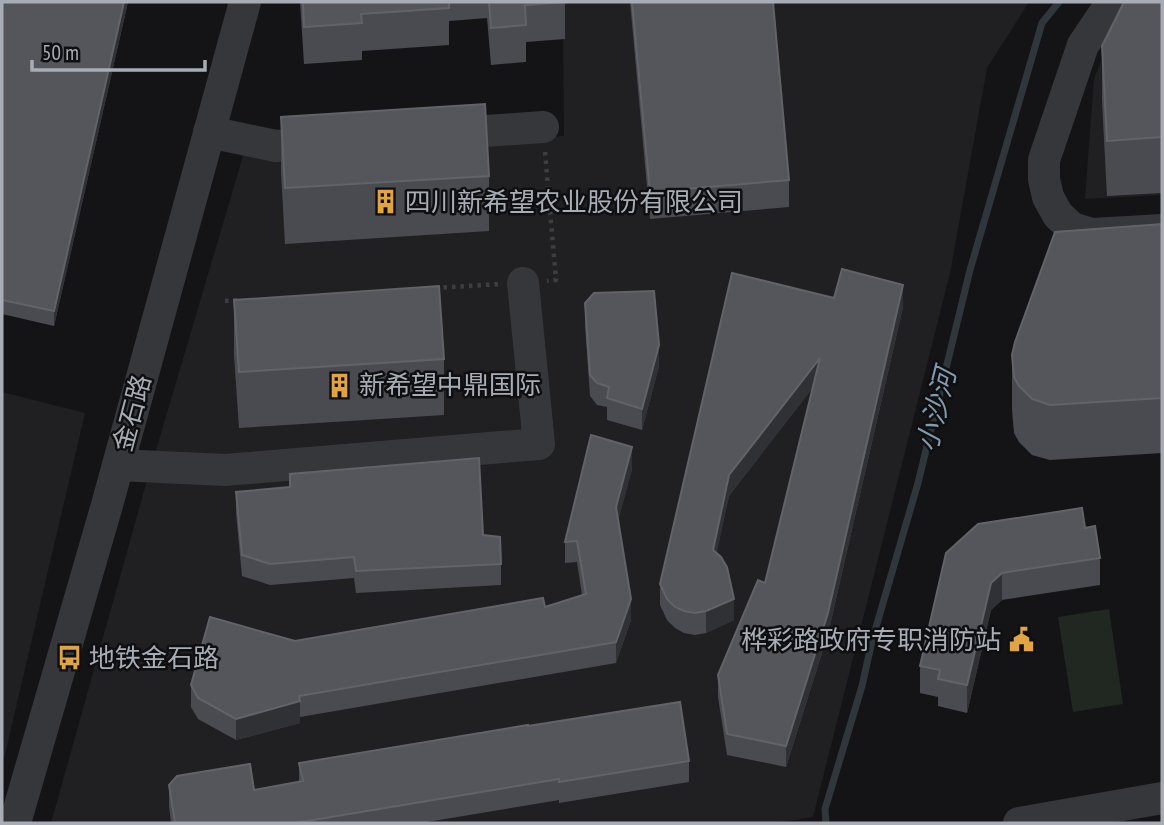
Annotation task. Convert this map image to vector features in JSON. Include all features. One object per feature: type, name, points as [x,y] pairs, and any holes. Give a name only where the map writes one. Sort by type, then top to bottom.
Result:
[{"type":"street","name":"金石路","points":[[15,823],[118,466],[245,2]]},
{"type":"street","points":[[1112,2],[1083,45],[1044,160],[1044,179],[1048,197],[1058,215],[1072,228],[1092,234],[1162,230]]},
{"type":"street","points":[[409,136],[543,127]]},
{"type":"street","points":[[209,132],[276,146],[356,140]]},
{"type":"street","points":[[118,466],[225,470],[539,444],[523,283]]},
{"type":"street","points":[[1019,823],[1162,798]]},
{"type":"path","points":[[428,288],[556,280],[543,127]]},
{"type":"path","points":[[225,301],[238,300]]},
{"type":"shaded area","points":[[563,2],[1029,2],[987,68],[950,273],[813,817],[775,823],[51,823],[146,484],[243,156],[564,136]]},
{"type":"shaded area","points":[[1125,2],[1162,2],[1162,195],[1085,199],[1094,79]]},
{"type":"shaded area","points":[[2,392],[85,413],[2,767]]},
{"type":"shaded area","points":[[1109,609],[1123,704],[1073,712],[1058,617]]},
{"type":"building","points":[[2,2],[124,2],[54,311],[2,300]]},
{"type":"building","points":[[303,2],[449,2],[449,8],[361,14],[362,23],[304,27]]},
{"type":"building","points":[[489,2],[565,2],[525,5],[526,25],[491,28]]},
{"type":"building","points":[[632,2],[773,2],[789,180],[650,192]]},
{"type":"building","points":[[1124,2],[1162,2],[1162,137],[1107,141],[1102,46]]},
{"type":"building","points":[[485,104],[489,176],[285,188],[281,117]]},
{"type":"building","points":[[1162,224],[1162,398],[1050,405],[1032,399],[1014,377],[1012,355],[1055,232]]},
{"type":"building","points":[[842,269],[903,285],[828,613],[786,746],[727,734],[718,675],[758,580],[765,583],[820,358],[729,475],[713,550],[727,567],[734,599],[706,611],[684,611],[667,599],[660,584],[732,273],[834,298]]},
{"type":"building","points":[[439,286],[444,359],[239,372],[234,300]]},
{"type":"building","points":[[654,291],[659,345],[642,409],[607,398],[609,387],[597,383],[590,375],[585,303],[594,293]]},
{"type":"building","points":[[591,435],[632,447],[616,507],[631,599],[616,642],[299,696],[300,701],[236,719],[198,698],[191,685],[210,617],[295,641],[543,598],[545,607],[586,594],[577,541],[565,542]]},
{"type":"building","points":[[479,458],[483,535],[500,537],[501,564],[356,571],[354,557],[270,564],[242,555],[236,492],[290,487],[290,474]]},
{"type":"building","points":[[1082,508],[1085,528],[1095,526],[1100,558],[1002,573],[991,583],[967,685],[938,679],[940,670],[920,666],[946,553],[978,524]]},
{"type":"building","points":[[680,702],[689,761],[559,782],[559,779],[295,823],[175,823],[169,785],[177,776],[250,764],[254,790],[303,781],[299,763]]},
{"type":"waterway","name":"小沙河","points":[[826,823],[825,809],[918,483],[970,270],[1042,23],[1059,2]]},
{"type":"place","name":"四川新希望农业股份有限公司","points":[[385,202]]},
{"type":"place","name":"新希望中鼎国际","points":[[339,385]]},
{"type":"place","name":"桦彩路政府专职消防站","points":[[1021,640]]},
{"type":"place","name":"地铁金石路","points":[[69,658]]}]
